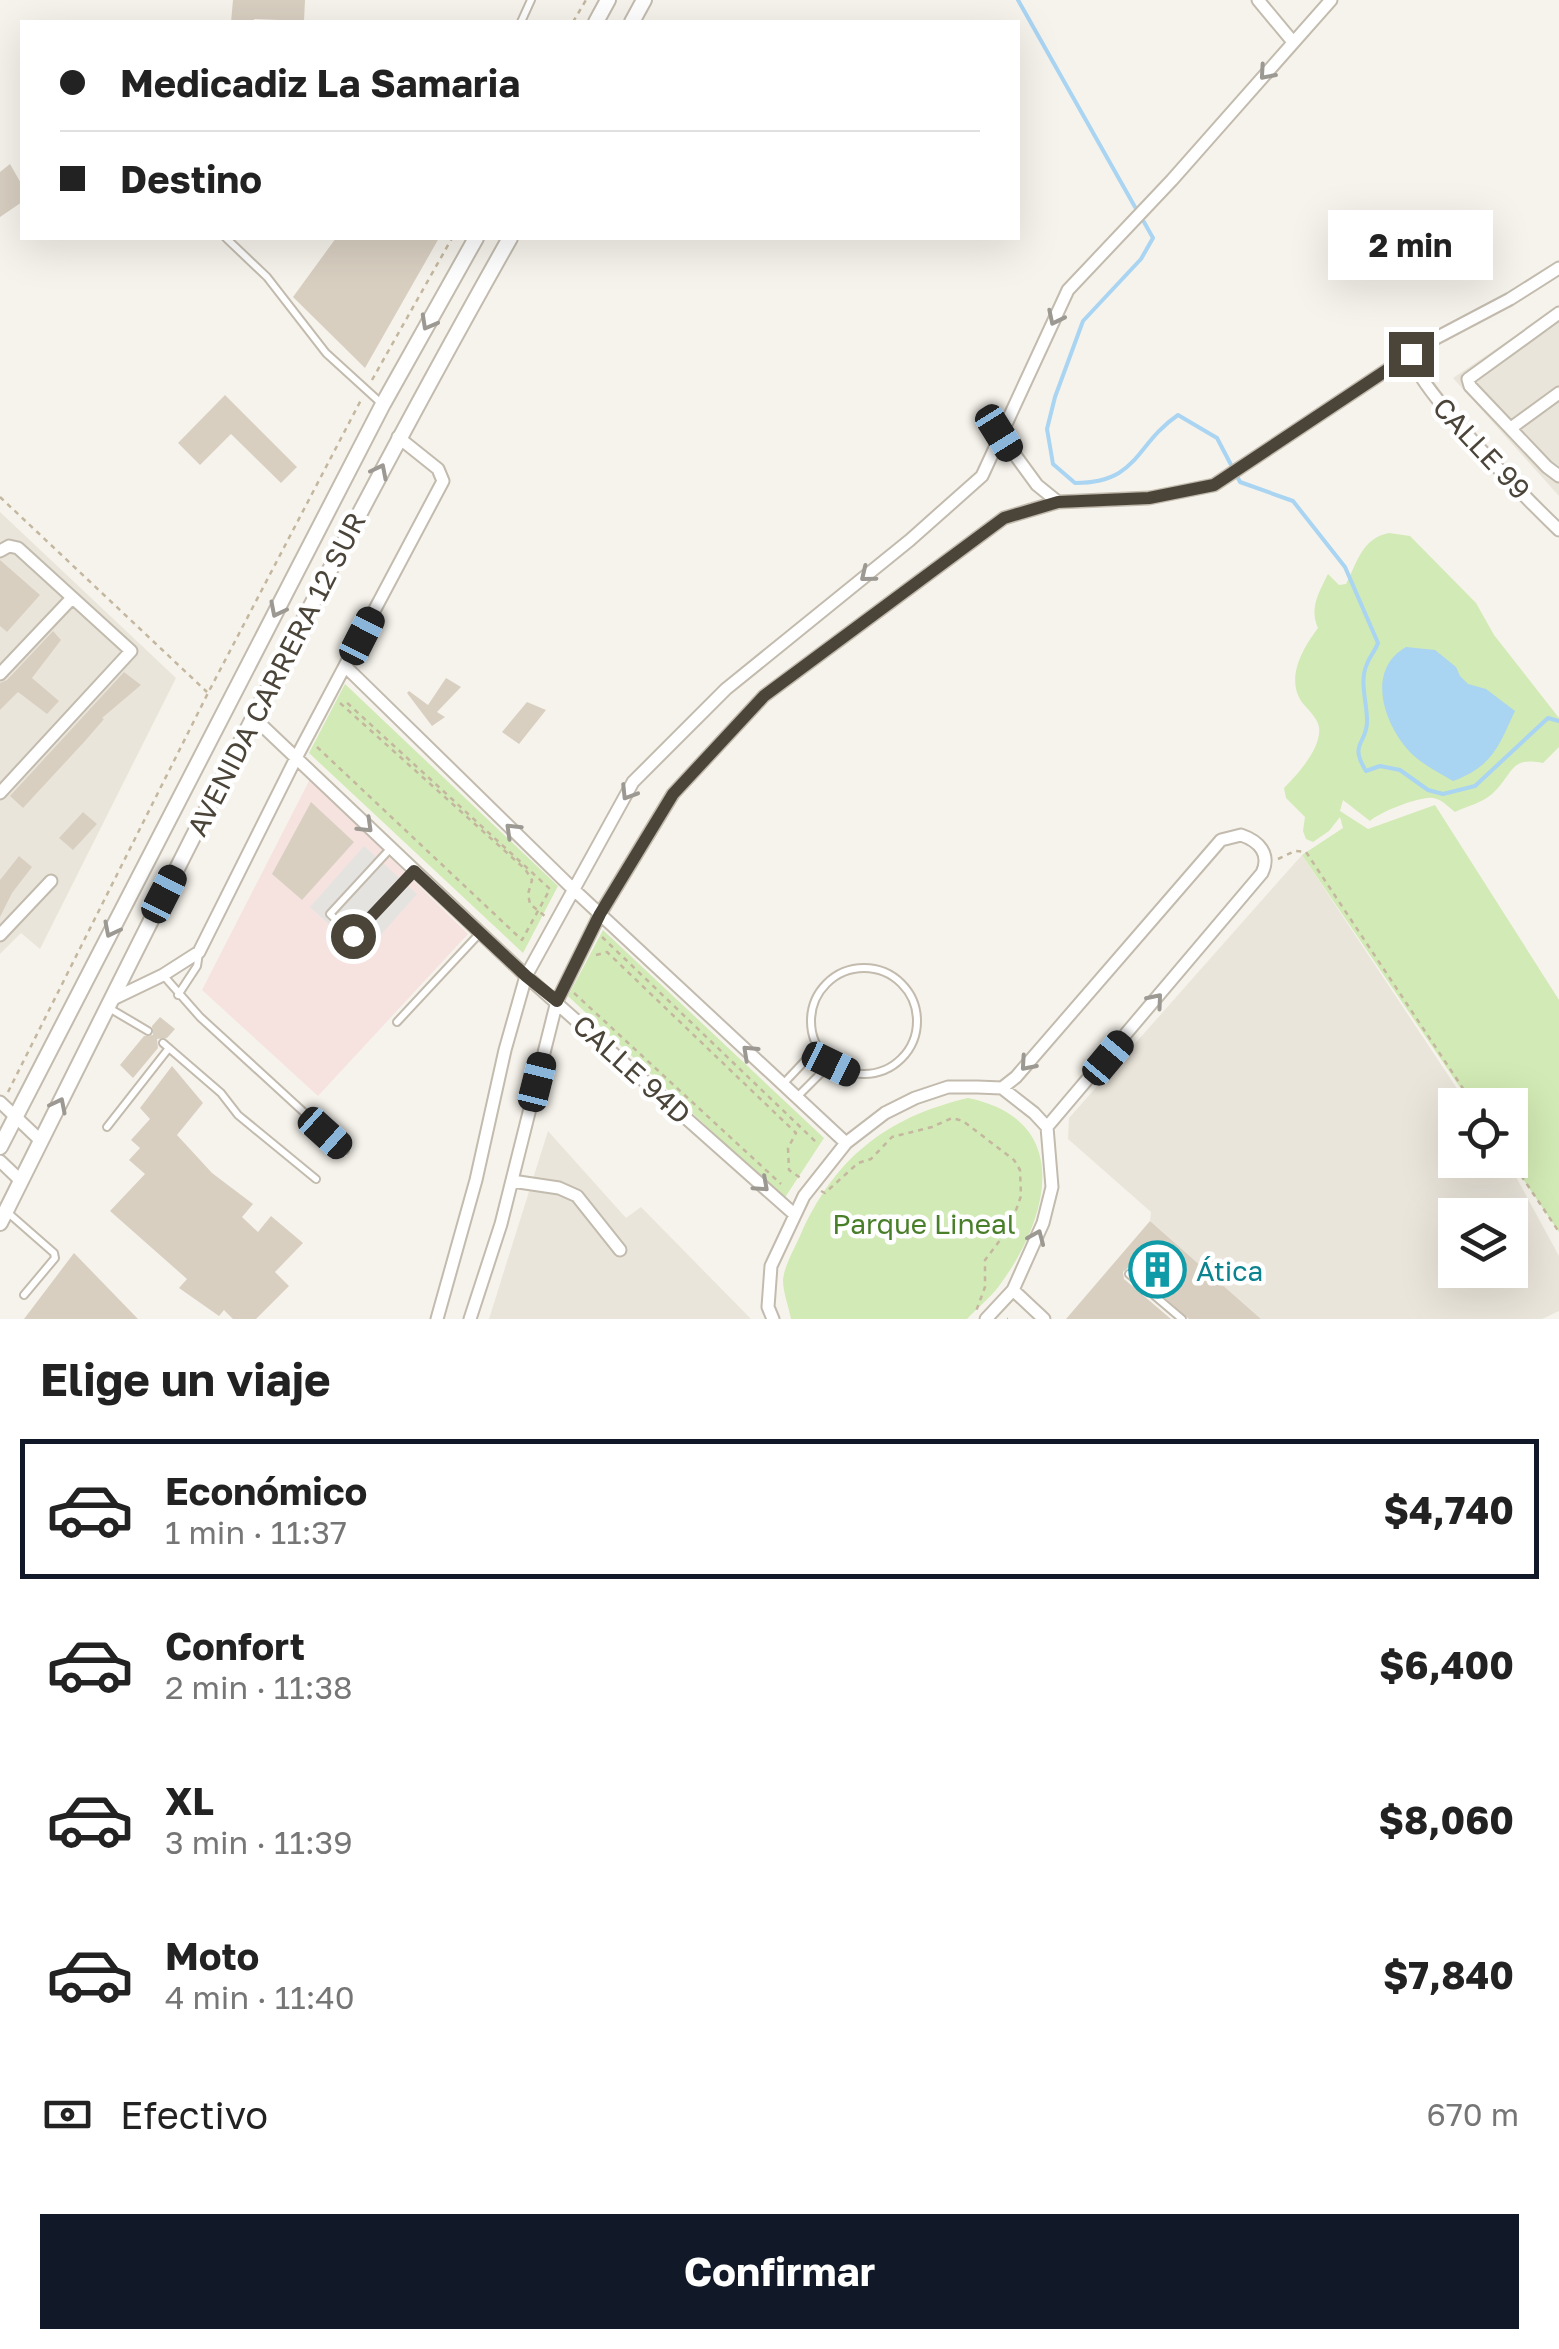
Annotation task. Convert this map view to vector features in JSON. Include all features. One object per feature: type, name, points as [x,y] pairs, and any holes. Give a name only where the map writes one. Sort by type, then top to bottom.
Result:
[{"type":"street","points":[[1258,0],[1293,42]]},
{"type":"street","points":[[438,1319],[526,976],[633,782],[726,689],[910,540],[982,476],[1068,290],[1172,180],[1331,0]]},
{"type":"street","name":"AVENIDA CARRERA 12 SUR","points":[[0,1146],[383,404],[475,240]]},
{"type":"street","name":"AVENIDA CARRERA 12 SUR","points":[[3,1217],[253,717],[398,437],[509,240]]},
{"type":"street","points":[[470,1319],[512,1181],[557,1001],[600,914],[673,794],[764,696],[1004,518],[1058,502],[1149,498],[1214,485],[1411,354],[1559,268]]},
{"type":"street","points":[[1559,313],[1468,378],[1470,386],[1559,476]]},
{"type":"street","name":"CALLE 99","points":[[1411,354],[1411,363],[1431,393],[1559,530]]},
{"type":"street","points":[[1511,428],[1559,393]]},
{"type":"street","points":[[999,433],[1037,485],[1058,502]]},
{"type":"street","points":[[109,1004],[199,952],[442,481],[438,469],[398,437]]},
{"type":"street","points":[[0,551],[9,546],[18,548],[131,651],[0,793]]},
{"type":"street","points":[[0,674],[72,598]]},
{"type":"street","points":[[345,666],[573,889],[846,1142]]},
{"type":"street","name":"CALLE 94D","points":[[253,717],[526,976],[794,1214]]},
{"type":"street","points":[[1002,1088],[1016,1077],[1221,840],[1230,835],[1252,838],[1259,844],[1266,864],[1158,999],[1047,1127]]},
{"type":"street","points":[[0,935],[52,881]]},
{"type":"street","points":[[773,1319],[768,1307],[771,1266],[794,1214],[812,1186],[846,1142],[886,1113],[948,1087],[1002,1088],[1047,1127],[1052,1187],[1043,1223],[1013,1290],[983,1319]]},
{"type":"street","points":[[1,1103],[41,1141]]},
{"type":"street","points":[[0,1161],[21,1181]]},
{"type":"street","points":[[512,1181],[560,1188],[577,1196],[620,1250]]},
{"type":"street","points":[[1013,1290],[1044,1319]]},
{"type":"lane","points":[[228,240],[267,277],[326,352],[383,404]]},
{"type":"lane","points":[[390,848],[330,914],[353,936],[414,871]]},
{"type":"lane","points":[[397,1022],[480,933]]},
{"type":"lane","points":[[178,996],[197,966],[199,952]]},
{"type":"lane","points":[[864,968],[886,972],[904,986],[915,1005],[916,1028],[909,1049],[894,1065],[873,1074],[851,1073],[831,1064],[818,1048],[811,1027],[813,1005],[824,985],[842,972],[864,968]]},
{"type":"lane","points":[[162,975],[178,996],[345,1150]]},
{"type":"lane","points":[[109,1004],[148,1030]]},
{"type":"lane","points":[[107,1128],[166,1045],[222,1093],[238,1115],[316,1178]]},
{"type":"lane","points":[[783,1084],[818,1048]]},
{"type":"lane","points":[[798,1097],[831,1064]]},
{"type":"lane","points":[[3,1217],[54,1253],[55,1258],[24,1295]]},
{"type":"lane","points":[[1129,1274],[1182,1319]]},
{"type":"path","points":[[1,1103],[208,693],[451,240]]},
{"type":"path","points":[[0,497],[208,693]]},
{"type":"path","points":[[317,746],[522,940],[539,912],[550,889],[342,701],[525,869],[532,880],[530,904],[539,912],[554,923]]},
{"type":"path","points":[[1266,864],[1294,851],[1306,852],[1463,1088]]},
{"type":"path","points":[[602,936],[816,1142]]},
{"type":"path","points":[[584,946],[595,955],[607,952],[796,1133],[788,1148],[789,1170],[824,1193],[858,1163],[871,1160],[892,1136],[932,1128],[952,1118],[963,1121],[1014,1160],[1020,1170],[1021,1196],[1010,1227],[986,1260],[985,1287],[974,1312],[983,1319]]},
{"type":"path","points":[[573,992],[790,1192]]},
{"type":"path","points":[[1523,1178],[1559,1232]]},
{"type":"shaded area","points":[[1559,306],[1559,496],[1453,378]]},
{"type":"shaded area","points":[[0,512],[176,678],[40,949],[21,933],[0,954]]},
{"type":"shaded area","points":[[310,779],[468,934],[318,1096],[202,990]]},
{"type":"shaded area","points":[[364,846],[417,894],[363,955],[310,907]]},
{"type":"shaded area","points":[[1302,855],[1457,1088],[1438,1088],[1438,1178],[1517,1178],[1527,1198],[1438,1198],[1438,1288],[1528,1288],[1528,1199],[1559,1256],[1559,1311],[1542,1319],[1261,1319],[1150,1221],[1151,1212],[1068,1139],[1069,1118]]},
{"type":"shaded area","points":[[548,1131],[626,1218],[641,1207],[751,1319],[489,1319]]},
{"type":"green space","points":[[1380,536],[1410,536],[1476,603],[1494,635],[1559,718],[1559,747],[1543,763],[1518,764],[1484,800],[1455,812],[1439,800],[1427,798],[1400,805],[1370,821],[1343,800],[1340,811],[1368,829],[1435,805],[1559,1000],[1559,1232],[1522,1178],[1528,1178],[1528,1088],[1460,1088],[1302,855],[1343,828],[1340,817],[1313,842],[1306,839],[1303,831],[1305,817],[1286,798],[1284,788],[1308,761],[1319,735],[1318,723],[1301,701],[1295,682],[1302,654],[1318,628],[1314,614],[1319,594],[1328,574],[1339,585],[1346,584],[1366,546]]},
{"type":"green space","points":[[345,684],[558,886],[523,953],[309,753]]},
{"type":"green space","name":"Parque Lineal","points":[[603,930],[824,1138],[784,1199],[568,996]]},
{"type":"green space","name":"Parque Lineal","points":[[968,1098],[1002,1110],[1025,1127],[1038,1149],[1042,1175],[1039,1203],[1030,1231],[999,1286],[967,1319],[791,1319],[783,1285],[785,1269],[829,1184],[866,1145],[888,1129],[939,1106]]},
{"type":"water","points":[[1406,647],[1435,650],[1456,667],[1468,684],[1486,689],[1515,711],[1486,762],[1453,781],[1413,755],[1387,715],[1382,685],[1385,670]]},
{"type":"building","points":[[233,0],[305,0],[304,20],[231,20]]},
{"type":"building","points":[[10,164],[20,182],[20,203],[0,217],[0,172]]},
{"type":"building","points":[[335,240],[438,240],[365,368],[293,297]]},
{"type":"building","points":[[225,395],[297,467],[281,483],[231,434],[200,465],[178,443]]},
{"type":"building","points":[[0,560],[40,595],[7,632],[0,626]]},
{"type":"building","points":[[53,631],[61,640],[32,678],[59,701],[47,714],[18,692],[0,710],[0,683]]},
{"type":"building","points":[[124,672],[141,685],[102,718],[23,808],[10,796]]},
{"type":"building","points":[[446,678],[461,687],[437,712],[445,717],[432,726],[407,693],[428,705]]},
{"type":"building","points":[[527,702],[546,710],[519,744],[502,732]]},
{"type":"building","points":[[311,802],[354,842],[302,900],[272,874]]},
{"type":"building","points":[[83,812],[97,824],[73,850],[59,838]]},
{"type":"building","points":[[19,856],[32,867],[0,917],[0,880]]},
{"type":"building","points":[[160,1017],[175,1029],[167,1038],[157,1039],[158,1048],[133,1078],[120,1065],[144,1036],[153,1035],[152,1026]]},
{"type":"building","points":[[172,1066],[203,1103],[177,1135],[212,1173],[253,1204],[242,1217],[258,1232],[271,1216],[303,1243],[275,1272],[289,1286],[256,1319],[233,1319],[224,1310],[219,1316],[179,1288],[187,1279],[110,1211],[145,1174],[129,1160],[140,1148],[131,1140],[150,1119],[140,1108]]},
{"type":"building","name":"Ática","points":[[1150,1221],[1261,1319],[1189,1319],[1129,1267],[1123,1272],[1124,1279],[1171,1319],[1066,1319]]},
{"type":"building","points":[[74,1253],[138,1319],[24,1319]]},
{"type":"waterway","points":[[1018,0],[1135,207]]},
{"type":"waterway","points":[[1144,222],[1153,238],[1141,259],[1083,321],[1047,429],[1053,464],[1075,483],[1112,477],[1178,415],[1217,438],[1240,482],[1293,501],[1345,567],[1378,643],[1364,677],[1367,728],[1359,754],[1366,771],[1380,766],[1400,770],[1428,790],[1443,794],[1475,786],[1548,718],[1559,721]]},
{"type":"place","name":"Ática","points":[[1157,1270]]},
{"type":"route","points":[[353,936],[414,871],[557,1001],[600,914],[673,794],[764,696],[1004,518],[1058,502],[1149,498],[1214,485],[1411,354]]}]
